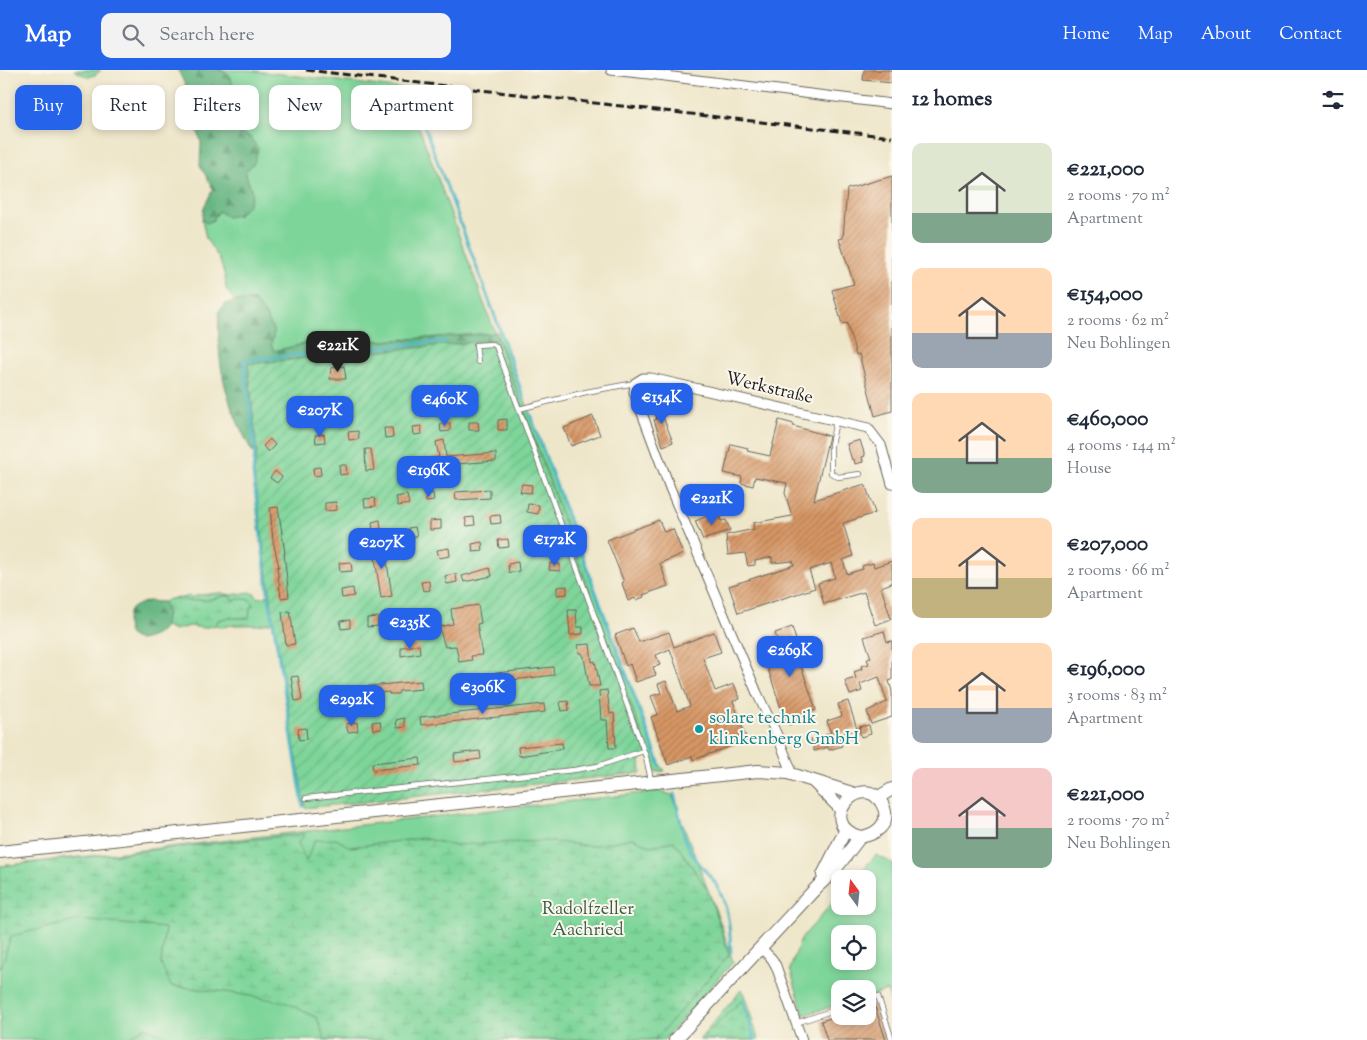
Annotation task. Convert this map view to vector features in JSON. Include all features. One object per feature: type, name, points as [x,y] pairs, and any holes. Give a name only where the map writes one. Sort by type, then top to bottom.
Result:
[{"type":"main road","points":[[0,852],[758,771],[788,773],[855,794],[866,793],[877,798],[888,809],[876,833],[869,836],[853,834],[842,823],[841,809],[845,802],[855,794]]},
{"type":"main road","points":[[812,780],[841,809]]},
{"type":"main road","points":[[877,798],[892,789]]},
{"type":"main road","points":[[816,888],[846,829]]},
{"type":"main road","points":[[675,1040],[834,871],[860,836]]},
{"type":"street","points":[[611,70],[650,72],[892,104]]},
{"type":"street","name":"Werkstraße","points":[[635,383],[643,378],[651,378],[868,428],[881,445],[892,484]]},
{"type":"street","points":[[635,383],[634,392],[670,488],[757,694],[777,735],[790,767],[788,773]]},
{"type":"street","points":[[761,948],[776,966],[802,1040]]},
{"type":"lane","points":[[478,362],[476,345],[492,344],[496,346],[643,751],[651,783]]},
{"type":"lane","points":[[519,409],[586,392],[635,383]]},
{"type":"lane","points":[[836,421],[831,445],[831,473],[838,476],[860,474]]},
{"type":"lane","points":[[306,798],[574,770],[598,766],[643,751]]},
{"type":"lane","points":[[876,997],[878,996],[892,1040]]},
{"type":"lane","points":[[796,1023],[831,1011]]},
{"type":"green space","points":[[74,70],[101,70],[94,75],[88,76]]},
{"type":"green space","points":[[178,70],[219,70],[229,74],[233,85],[185,85]]},
{"type":"green space","points":[[219,70],[248,70],[372,85],[351,85],[351,130],[420,130],[495,333],[500,330],[660,765],[665,771],[655,772],[496,333],[366,342],[341,346],[304,344],[274,351],[254,301],[235,301],[226,289],[225,276],[219,258],[206,239],[202,219],[206,222],[219,211],[239,215],[248,204],[251,195],[245,172],[254,163],[251,138],[233,130],[259,130],[259,85],[229,85],[229,74]]},
{"type":"green space","points":[[197,130],[233,130],[251,138],[258,149],[254,163],[245,172],[252,192],[249,204],[239,215],[227,217],[219,211],[212,221],[206,223],[202,219],[204,207],[213,189],[200,165],[201,142]]},
{"type":"green space","points":[[235,301],[254,301],[266,315],[274,332],[271,345],[274,351],[304,344],[341,346],[366,342],[496,333],[498,340],[248,364],[257,453],[252,451],[239,426],[229,400],[222,373],[219,311],[225,304]]},
{"type":"green space","points":[[498,340],[649,755],[640,760],[641,773],[305,808],[274,622],[254,473],[257,453],[248,364]]},
{"type":"green space","points":[[270,591],[274,622],[259,625],[223,627],[216,625],[218,620],[226,618],[249,618],[250,608],[247,599],[234,600],[229,596],[223,596],[213,599],[188,601],[182,598],[220,593],[232,595],[250,592],[258,598],[265,597]]},
{"type":"green space","points":[[229,596],[234,600],[245,599],[251,601],[253,606],[250,608],[249,618],[226,618],[218,620],[216,625],[203,628],[190,626],[174,630],[165,626],[167,612],[164,602],[169,599],[182,598],[188,601],[213,599]]},
{"type":"green space","points":[[148,601],[164,602],[167,618],[166,624],[154,636],[139,640],[132,637],[129,633],[127,618],[132,608]]},
{"type":"green space","name":"Radolfzeller Aachried","points":[[660,791],[672,795],[722,927],[733,962],[664,1040],[0,1040],[0,866]]},
{"type":"green space","name":"Radolfzeller Aachried","points":[[305,834],[298,843],[306,861],[315,840],[336,839],[350,847],[423,838],[451,845],[546,841],[592,846],[633,838],[650,846],[674,841],[708,890],[729,955],[655,1040],[325,1040],[317,1018],[285,1002],[226,992],[171,986],[161,964],[165,928],[80,920],[11,936],[2,966],[0,966],[0,866]]},
{"type":"green space","points":[[876,855],[892,863],[892,1005],[887,991],[876,994],[876,980],[831,980],[831,1007],[804,1015],[790,969],[801,939],[831,904],[831,915],[876,915],[876,870],[862,870]]},
{"type":"green space","points":[[742,989],[759,1040],[699,1040]]},
{"type":"green space","points":[[742,1000],[755,1040],[701,1040]]},
{"type":"green space","points":[[144,1027],[175,1040],[125,1040]]},
{"type":"building","points":[[864,70],[892,70],[892,83],[863,80]]},
{"type":"building","points":[[892,176],[892,411],[875,416],[859,354],[856,355],[847,323],[842,324],[832,290],[854,284],[839,239],[843,238],[847,189]]},
{"type":"building","points":[[344,366],[346,379],[330,379],[331,368]]},
{"type":"building","points":[[661,403],[666,415],[660,418],[663,417],[673,442],[663,446],[654,420],[657,419],[652,406]]},
{"type":"building","points":[[593,416],[600,435],[571,446],[564,428]]},
{"type":"building","points":[[507,419],[507,430],[498,430],[498,420]]},
{"type":"building","points":[[779,420],[829,436],[814,500],[865,484],[875,513],[843,523],[853,556],[843,560],[847,574],[863,569],[862,566],[873,563],[874,567],[892,561],[892,583],[881,587],[891,619],[875,625],[864,592],[824,604],[818,583],[835,578],[831,563],[809,570],[815,588],[738,613],[729,586],[794,565],[793,561],[772,563],[772,557],[755,561],[755,565],[748,566],[745,553],[728,555],[726,535],[754,529],[753,523],[792,516],[785,493],[787,483],[755,477],[753,486],[741,483],[742,477],[724,473],[731,444],[748,448],[747,451],[770,456]]},
{"type":"building","points":[[469,422],[478,422],[479,430],[469,430]]},
{"type":"building","points":[[450,423],[450,431],[441,432],[440,424]]},
{"type":"building","points":[[421,426],[422,434],[414,435],[413,427]]},
{"type":"building","points":[[384,428],[392,428],[393,437],[385,438]]},
{"type":"building","points":[[358,431],[359,439],[349,440],[348,432]]},
{"type":"building","points":[[324,434],[325,442],[316,443],[315,435]]},
{"type":"building","points":[[270,439],[275,445],[268,452],[263,446]]},
{"type":"building","points":[[444,440],[446,457],[496,453],[496,461],[415,467],[414,460],[439,457],[436,442]]},
{"type":"building","points":[[860,440],[865,456],[862,457],[863,462],[855,464],[847,444]]},
{"type":"building","points":[[365,449],[371,449],[374,470],[366,471]]},
{"type":"building","points":[[339,465],[346,465],[347,474],[340,475]]},
{"type":"building","points":[[320,467],[321,475],[314,476],[313,468]]},
{"type":"building","points":[[275,471],[282,477],[277,483],[270,478]]},
{"type":"building","points":[[522,484],[532,485],[531,493],[520,492]]},
{"type":"building","points":[[490,490],[490,498],[456,500],[455,492]]},
{"type":"building","points":[[433,493],[434,501],[426,502],[425,494]]},
{"type":"building","points":[[407,495],[409,504],[398,506],[396,497]]},
{"type":"building","points":[[375,498],[376,506],[365,507],[364,499]]},
{"type":"building","points":[[336,502],[337,510],[325,511],[325,503]]},
{"type":"building","points":[[528,504],[539,505],[538,514],[527,512]]},
{"type":"building","points":[[278,507],[289,597],[281,598],[277,567],[279,567],[273,541],[270,508]]},
{"type":"building","points":[[718,512],[721,521],[726,520],[730,530],[703,540],[695,521]]},
{"type":"building","points":[[500,515],[501,523],[491,524],[490,516]]},
{"type":"building","points":[[474,517],[475,525],[467,526],[465,518]]},
{"type":"building","points":[[380,520],[381,529],[373,530],[372,522]]},
{"type":"building","points":[[441,520],[441,529],[430,530],[430,521]]},
{"type":"building","points":[[659,520],[664,532],[673,529],[683,554],[660,563],[668,586],[643,595],[644,597],[636,600],[635,598],[628,601],[622,583],[624,582],[607,540]]},
{"type":"building","points":[[415,527],[417,536],[409,537],[408,528]]},
{"type":"building","points":[[508,539],[509,547],[499,548],[498,540]]},
{"type":"building","points":[[482,542],[483,551],[473,552],[472,544]]},
{"type":"building","points":[[384,543],[392,596],[381,598],[373,545]]},
{"type":"building","points":[[542,543],[552,544],[552,552],[542,551]]},
{"type":"building","points":[[449,548],[450,556],[439,558],[437,550]]},
{"type":"building","points":[[351,562],[352,571],[340,572],[339,563]]},
{"type":"building","points":[[518,562],[519,571],[509,573],[508,564]]},
{"type":"building","points":[[550,563],[560,564],[560,571],[549,570]]},
{"type":"building","points":[[490,568],[492,576],[464,582],[462,576]]},
{"type":"building","points":[[456,574],[457,582],[447,584],[445,576]]},
{"type":"building","points":[[429,581],[430,590],[423,591],[421,582]]},
{"type":"building","points":[[567,586],[567,594],[557,595],[557,587]]},
{"type":"building","points":[[353,588],[354,596],[342,598],[341,590]]},
{"type":"building","points":[[478,605],[481,623],[477,624],[482,655],[471,656],[472,660],[459,662],[456,646],[445,647],[439,627],[453,624],[451,609]]},
{"type":"building","points":[[568,610],[576,610],[577,627],[583,627],[583,634],[570,635]]},
{"type":"building","points":[[290,611],[295,644],[286,645],[282,612]]},
{"type":"building","points":[[432,612],[433,627],[422,628],[422,622],[396,624],[395,616]]},
{"type":"building","points":[[378,617],[378,626],[367,627],[367,618]]},
{"type":"building","points":[[350,620],[350,628],[341,629],[340,621]]},
{"type":"building","points":[[792,627],[800,653],[797,654],[816,710],[795,717],[797,722],[789,725],[787,719],[785,720],[764,657],[781,651],[775,633]]},
{"type":"building","points":[[633,628],[639,642],[669,632],[674,647],[714,632],[721,652],[703,658],[715,691],[734,684],[740,699],[733,701],[747,740],[693,760],[692,756],[668,765],[651,717],[658,714],[651,696],[661,693],[658,684],[666,681],[677,711],[690,706],[670,649],[656,655],[660,665],[653,667],[656,675],[636,682],[630,664],[626,666],[615,635]]},
{"type":"building","points":[[884,631],[887,642],[892,641],[892,680],[889,681],[892,691],[892,717],[871,724],[867,711],[887,702],[879,677],[860,684],[862,691],[850,695],[845,681],[856,678],[854,672],[862,669],[861,666],[869,664],[867,659],[871,658],[864,637]]},
{"type":"building","points":[[590,644],[592,662],[595,661],[600,686],[589,686],[584,657],[582,653],[579,653],[578,645]]},
{"type":"building","points":[[419,645],[420,653],[401,656],[401,647]]},
{"type":"building","points":[[553,667],[554,675],[460,685],[459,677]]},
{"type":"building","points":[[298,676],[302,700],[295,701],[291,677]]},
{"type":"building","points":[[421,681],[422,689],[399,691],[398,694],[389,694],[389,692],[341,697],[339,689]]},
{"type":"building","points":[[607,690],[610,714],[614,713],[616,748],[609,748],[607,720],[601,720],[599,691]]},
{"type":"building","points":[[568,701],[569,710],[562,711],[560,702]]},
{"type":"building","points":[[848,701],[857,729],[838,735],[842,746],[829,750],[828,747],[814,751],[811,739],[831,733],[827,721],[842,716],[838,704]]},
{"type":"building","points":[[544,704],[545,712],[421,725],[420,717]]},
{"type":"building","points":[[404,718],[405,727],[397,728],[396,720]]},
{"type":"building","points":[[380,721],[381,729],[373,730],[372,722]]},
{"type":"building","points":[[357,722],[358,731],[348,732],[346,724]]},
{"type":"building","points":[[869,725],[871,734],[861,737],[859,727]]},
{"type":"building","points":[[306,728],[307,739],[299,740],[298,729]]},
{"type":"building","points":[[562,743],[563,749],[519,756],[518,747]]},
{"type":"building","points":[[480,751],[481,759],[455,762],[454,754]]},
{"type":"building","points":[[420,758],[421,765],[373,770],[372,763]]},
{"type":"building","points":[[876,1010],[886,1040],[827,1040],[821,1021],[831,1018],[831,1025],[876,1025]]},
{"type":"waterway","points":[[426,130],[524,399]]},
{"type":"waterway","points":[[303,806],[268,591],[253,474],[255,450],[244,360],[445,341]]},
{"type":"waterway","points":[[530,414],[660,765]]},
{"type":"waterway","points":[[674,794],[687,844],[695,858],[714,881],[722,897],[729,924],[731,952]]},
{"type":"waterway","points":[[742,1000],[755,1040]]},
{"type":"railway","points":[[306,70],[892,137]]},
{"type":"place","name":"solare technik klinkenberg GmbH","points":[[699,729]]}]
